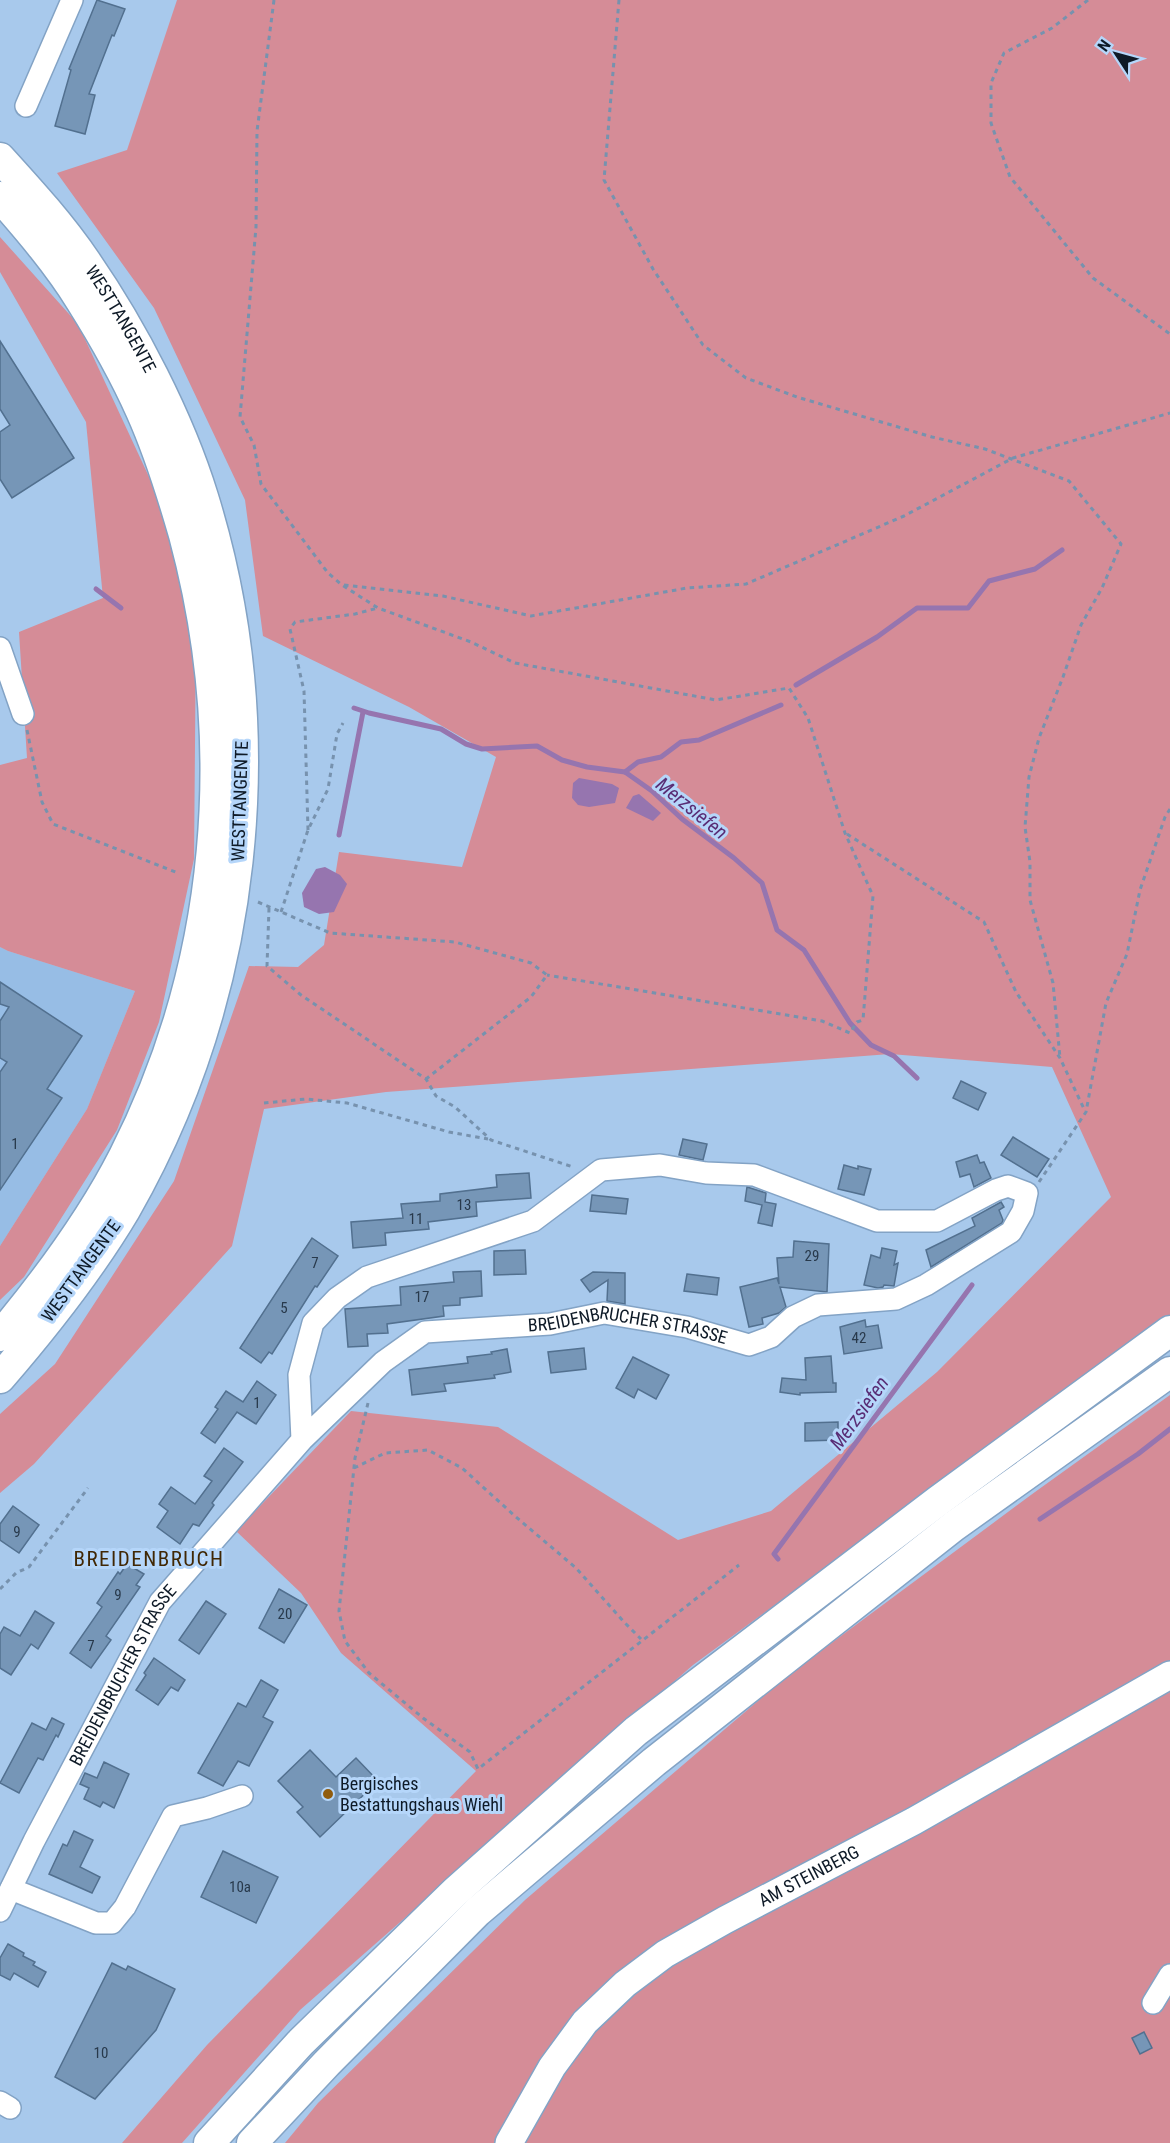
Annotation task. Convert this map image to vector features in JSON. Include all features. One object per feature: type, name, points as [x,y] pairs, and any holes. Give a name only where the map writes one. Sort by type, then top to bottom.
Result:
[{"type":"highway","points":[[0,158],[35,217]]},
{"type":"highway","points":[[0,197],[35,217]]},
{"type":"highway","name":"WESTTANGENTE","points":[[0,1336],[71,1244],[122,1161],[152,1095],[183,1009],[198,942],[210,875],[216,800],[217,753],[214,698],[205,625],[188,552],[158,452],[141,410],[110,350],[80,299],[49,255],[35,217]]},
{"type":"highway","name":"WESTTANGENTE","points":[[0,1378],[79,1279],[124,1211],[155,1151],[186,1080],[229,930],[242,822],[243,733],[237,656],[229,602],[202,494],[179,434],[124,324],[87,263],[35,217]]},
{"type":"highway","points":[[209,2143],[302,2042],[455,1892],[636,1731],[938,1501],[1170,1331]]},
{"type":"highway","points":[[252,2143],[327,2063],[477,1912],[654,1762],[954,1526],[1170,1372]]},
{"type":"main road","name":"AM STEINBERG","points":[[509,2143],[552,2067],[585,2022],[625,1984],[665,1954],[914,1821],[1169,1676]]},
{"type":"street","points":[[26,106],[72,0]]},
{"type":"street","points":[[0,648],[23,714]]},
{"type":"street","points":[[302,1440],[299,1375],[313,1323],[337,1298],[367,1277],[532,1221],[599,1172],[660,1165],[706,1173],[754,1175],[885,1222],[937,1221],[1008,1186],[1027,1193]]},
{"type":"street","name":"BREIDENBRUCHER STRASSE","points":[[242,1796],[173,1816],[125,1907],[112,1923],[96,1923],[3,1904],[160,1602],[302,1440],[383,1362],[425,1332],[550,1324],[604,1313],[687,1327],[749,1345],[771,1337],[793,1317],[818,1305],[896,1299],[926,1286],[1011,1232],[1023,1211],[1027,1193]]},
{"type":"street","points":[[1153,2003],[1170,1975]]},
{"type":"path","points":[[258,902],[330,933],[455,942],[531,963],[547,975],[822,1021],[850,1033],[858,1022],[863,1020],[873,897],[845,833],[808,718],[789,688],[716,700],[515,663],[471,642],[378,608],[342,585],[328,573],[261,484],[254,445],[240,417],[256,227],[257,131],[274,0]]},
{"type":"path","points":[[620,0],[604,180],[653,269],[703,345],[746,378],[796,397],[1013,458],[1069,481],[1121,544],[1102,588],[1081,625],[1039,738],[1029,777],[1025,827],[1030,862],[1030,900],[1053,983],[1060,1058]]},
{"type":"path","points":[[1088,0],[1052,28],[1004,53],[990,83],[991,123],[1010,177],[1093,278],[1170,334]]},
{"type":"path","points":[[342,585],[442,596],[531,616],[687,588],[746,584],[904,516],[1013,458],[1170,413]]},
{"type":"path","points":[[308,830],[304,692],[290,629],[295,622],[355,614],[378,608]]},
{"type":"path","points":[[23,714],[42,802],[53,824],[178,873]]},
{"type":"path","points":[[281,912],[308,830],[328,789],[337,734],[342,723]]},
{"type":"path","points":[[1027,1193],[1037,1184],[1086,1112],[1106,1003],[1127,954],[1140,890],[1165,817],[1170,809]]},
{"type":"path","points":[[845,833],[984,922],[1016,992],[1060,1058],[1086,1112]]},
{"type":"path","points":[[270,908],[267,966],[301,994],[426,1079],[436,1096],[455,1107],[491,1140]]},
{"type":"path","points":[[426,1079],[531,997],[547,975]]},
{"type":"path","points":[[264,1103],[306,1099],[347,1102],[449,1132],[491,1140],[599,1172]]},
{"type":"path","points":[[366,1378],[371,1391],[354,1468],[339,1611],[345,1641],[369,1673],[423,1718],[470,1752],[478,1769],[739,1565]]},
{"type":"path","points":[[354,1468],[385,1453],[428,1450],[462,1468],[576,1568],[642,1639]]},
{"type":"path","points":[[0,1589],[16,1573],[28,1567],[88,1488]]},
{"type":"shaded area","points":[[177,0],[1170,0],[1170,1316],[693,1665],[300,2010],[182,2143],[122,2143],[207,2045],[476,1771],[341,1653],[301,1593],[236,1531],[351,1411],[498,1427],[678,1540],[771,1511],[937,1372],[1111,1197],[1052,1067],[890,1054],[386,1092],[264,1109],[232,1246],[34,1464],[0,1493],[0,1414],[55,1364],[174,1181],[249,966],[298,967],[324,945],[339,852],[462,867],[496,757],[409,707],[263,636],[245,500],[154,308],[57,173],[127,150]]},
{"type":"shaded area","points":[[0,237],[78,324],[163,507],[196,632],[194,859],[159,1022],[117,1130],[24,1277],[0,1300],[0,1246],[87,1109],[135,991],[0,947],[0,765],[27,758],[19,632],[103,598],[86,422],[0,272]]},
{"type":"shaded area","points":[[579,778],[612,784],[619,788],[615,803],[589,807],[578,805],[572,798],[573,783]]},
{"type":"shaded area","points":[[639,794],[661,813],[653,821],[626,808],[633,796]]},
{"type":"shaded area","points":[[325,867],[340,875],[347,884],[334,912],[319,914],[304,907],[302,893],[316,869]]},
{"type":"shaded area","points":[[0,947],[135,991],[87,1109],[0,1246]]},
{"type":"shaded area","points":[[1170,1395],[1170,1663],[918,1808],[656,1946],[500,2143],[285,2143],[318,2103],[525,1900],[787,1676]]},
{"type":"shaded area","points":[[1170,1688],[1170,2143],[515,2143],[557,2068],[629,1986]]},
{"type":"building","points":[[97,0],[125,9],[114,36],[112,35],[89,94],[95,95],[85,134],[55,126],[71,70],[69,69]]},
{"type":"building","points":[[0,341],[74,458],[12,498],[0,479],[0,432],[10,425],[0,409]]},
{"type":"building","points":[[0,982],[82,1036],[47,1089],[62,1098],[0,1190],[0,1072],[7,1062],[0,1058],[0,1021],[9,1007],[0,1004]]},
{"type":"building","points":[[961,1081],[986,1093],[978,1110],[953,1098]]},
{"type":"building","points":[[1013,1137],[1049,1159],[1037,1177],[1001,1155]]},
{"type":"building","points":[[683,1139],[707,1144],[703,1160],[679,1155]]},
{"type":"building","points":[[977,1155],[980,1163],[984,1162],[991,1178],[974,1187],[970,1174],[960,1177],[956,1162]]},
{"type":"building","points":[[844,1165],[858,1169],[858,1166],[871,1169],[864,1195],[838,1189]]},
{"type":"building","points":[[529,1173],[531,1198],[476,1202],[477,1216],[428,1222],[429,1229],[385,1233],[386,1245],[353,1248],[351,1222],[403,1218],[401,1204],[440,1201],[440,1194],[497,1187],[496,1175]]},
{"type":"building","points":[[747,1187],[766,1193],[765,1202],[776,1204],[772,1226],[758,1223],[762,1205],[745,1201]]},
{"type":"building","points":[[592,1195],[628,1199],[626,1214],[590,1211]]},
{"type":"building","points":[[1001,1202],[1004,1207],[999,1210],[1002,1223],[931,1267],[926,1250],[975,1226],[972,1218]]},
{"type":"building","points":[[312,1238],[338,1256],[317,1287],[315,1286],[272,1354],[269,1352],[261,1363],[240,1348]]},
{"type":"building","points":[[794,1241],[829,1244],[827,1292],[780,1287],[786,1307],[779,1313],[762,1318],[763,1324],[749,1327],[740,1287],[777,1278],[779,1284],[777,1258],[793,1257]]},
{"type":"building","points":[[882,1248],[897,1251],[894,1265],[898,1263],[894,1286],[884,1285],[878,1288],[864,1285],[871,1255],[880,1258]]},
{"type":"building","points":[[525,1250],[526,1274],[494,1275],[494,1251]]},
{"type":"building","points":[[481,1271],[482,1296],[460,1298],[460,1305],[443,1306],[444,1316],[387,1324],[388,1333],[367,1334],[368,1346],[348,1347],[345,1309],[401,1305],[400,1287],[454,1282],[453,1272]]},
{"type":"building","points":[[593,1272],[625,1273],[625,1304],[607,1301],[608,1280],[590,1292],[581,1280]]},
{"type":"building","points":[[687,1274],[719,1278],[717,1295],[684,1291]]},
{"type":"building","points":[[865,1320],[866,1327],[878,1325],[882,1348],[844,1354],[840,1327]]},
{"type":"building","points":[[584,1348],[586,1369],[551,1373],[548,1352]]},
{"type":"building","points":[[507,1349],[511,1372],[494,1375],[495,1378],[444,1384],[446,1391],[412,1395],[409,1370],[468,1363],[467,1357],[492,1354],[491,1352]]},
{"type":"building","points":[[831,1356],[836,1392],[800,1393],[800,1395],[780,1392],[782,1378],[806,1380],[805,1358]]},
{"type":"building","points":[[633,1357],[669,1375],[656,1399],[638,1389],[634,1398],[616,1388]]},
{"type":"building","points":[[257,1381],[276,1395],[256,1424],[237,1412],[215,1443],[201,1433],[218,1409],[215,1407],[226,1391],[243,1402]]},
{"type":"building","points":[[838,1422],[838,1440],[805,1441],[805,1423]]},
{"type":"building","points":[[224,1448],[243,1462],[212,1503],[214,1505],[199,1526],[193,1524],[180,1544],[157,1527],[168,1511],[159,1504],[171,1487],[195,1504],[212,1481],[204,1476]]},
{"type":"building","points":[[13,1506],[39,1525],[19,1553],[0,1540],[0,1524]]},
{"type":"building","points":[[127,1564],[144,1574],[136,1585],[140,1587],[106,1636],[111,1640],[91,1668],[70,1653],[102,1607],[97,1603],[118,1572],[120,1574]]},
{"type":"building","points":[[279,1589],[307,1605],[284,1643],[259,1628]]},
{"type":"building","points":[[206,1601],[226,1614],[199,1654],[179,1640]]},
{"type":"building","points":[[35,1611],[54,1623],[38,1649],[31,1644],[11,1675],[0,1668],[0,1634],[4,1627],[20,1636]]},
{"type":"building","points":[[154,1658],[185,1680],[178,1691],[171,1687],[158,1705],[136,1690]]},
{"type":"building","points":[[261,1680],[278,1690],[263,1717],[273,1722],[249,1766],[238,1761],[223,1786],[198,1773],[238,1703],[246,1707]]},
{"type":"building","points":[[52,1718],[64,1724],[43,1760],[38,1758],[19,1793],[0,1783],[32,1723],[46,1730]]},
{"type":"building","name":"Bergisches Bestattungshaus Wiehl","points":[[310,1750],[336,1777],[356,1758],[378,1781],[320,1837],[297,1812],[303,1807],[278,1781]]},
{"type":"building","points":[[104,1762],[129,1774],[114,1808],[103,1802],[100,1807],[84,1799],[89,1788],[80,1784],[85,1773],[97,1778]]},
{"type":"building","points":[[74,1831],[93,1840],[80,1867],[100,1877],[92,1893],[49,1874],[63,1844],[67,1846]]},
{"type":"building","points":[[223,1851],[278,1877],[256,1923],[201,1897]]},
{"type":"building","points":[[8,1944],[24,1953],[23,1956],[35,1962],[33,1965],[46,1972],[38,1987],[14,1973],[10,1980],[0,1975],[0,1958]]},
{"type":"building","points":[[112,1963],[126,1970],[128,1966],[175,1989],[156,2030],[95,2099],[55,2077]]},
{"type":"building","points":[[1144,2032],[1152,2048],[1140,2054],[1132,2038]]},
{"type":"waterway","points":[[796,685],[877,637],[917,608],[968,608],[989,581],[1035,569],[1062,550]]},
{"type":"waterway","name":"Merzsiefen","points":[[96,589],[121,608]]},
{"type":"waterway","points":[[625,772],[638,762],[661,757],[681,742],[699,740],[781,705]]},
{"type":"waterway","name":"Merzsiefen","points":[[354,708],[441,729],[466,744],[482,749],[537,746],[562,760],[587,767],[625,772],[652,791],[682,819],[734,858],[762,883],[777,930],[804,950],[850,1023],[871,1045],[894,1056],[917,1078]]},
{"type":"waterway","points":[[339,835],[363,712]]},
{"type":"waterway","name":"Merzsiefen","points":[[778,1559],[774,1554],[972,1285]]},
{"type":"waterway","name":"Merzsiefen","points":[[1040,1519],[1138,1454],[1170,1429]]},
{"type":"place","name":"Bergisches Bestattungshaus Wiehl","points":[[328,1794]]},
{"type":"district","name":"BREIDENBRUCH","points":[[149,1559]]}]
